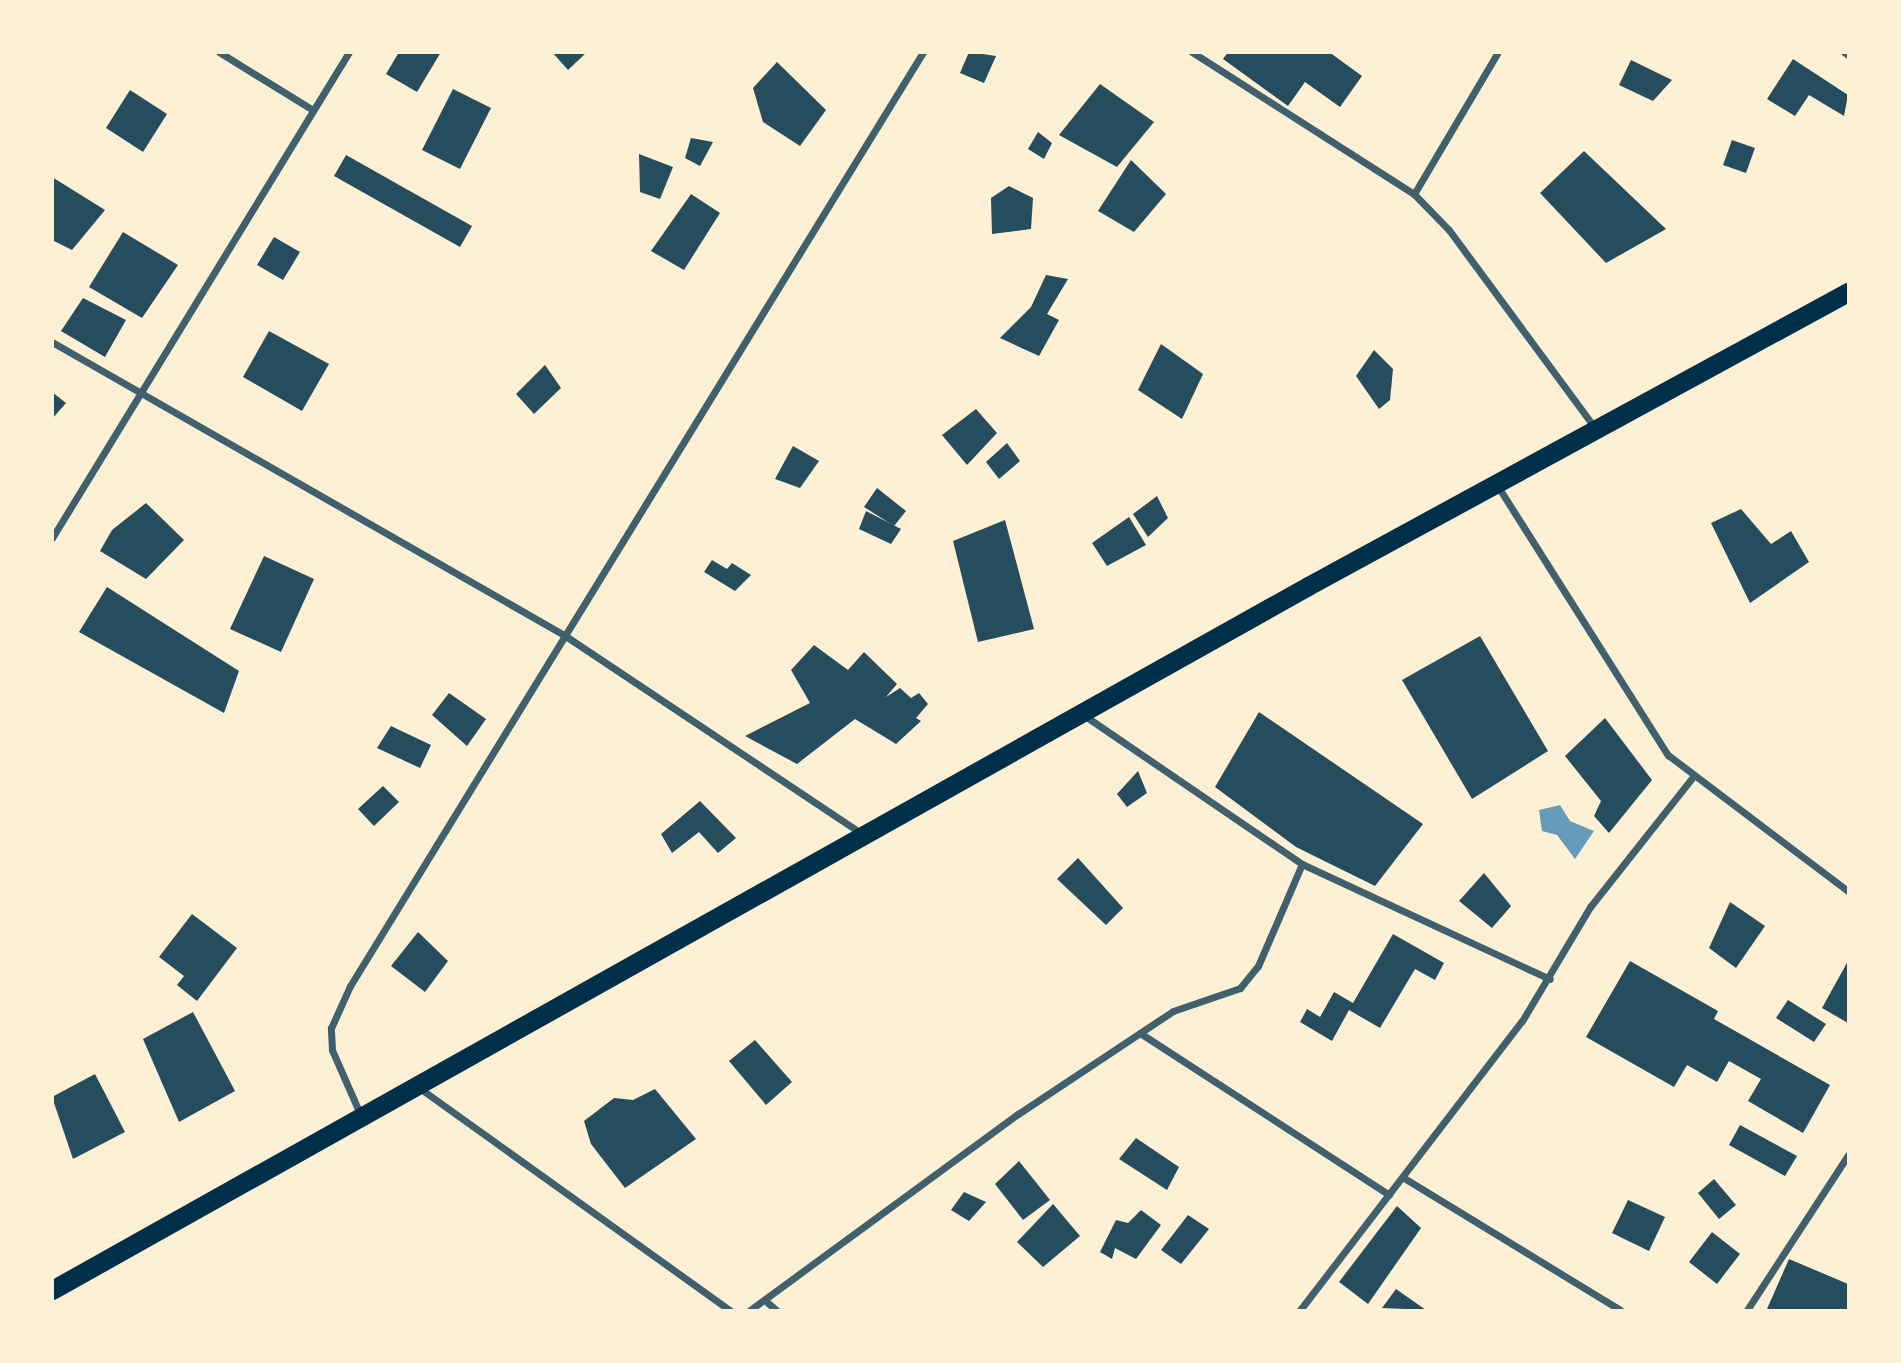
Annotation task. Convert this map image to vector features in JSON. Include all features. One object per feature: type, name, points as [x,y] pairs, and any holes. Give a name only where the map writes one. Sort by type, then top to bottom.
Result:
[{"type":"highway","points":[[52,1290],[1595,428],[1848,294]]},
{"type":"street","points":[[219,52],[313,110]]},
{"type":"street","points":[[52,538],[136,394],[349,52]]},
{"type":"street","points":[[362,1116],[332,1050],[331,1028],[350,986],[923,52]]},
{"type":"street","points":[[1192,52],[1414,194],[1449,230],[1595,428]]},
{"type":"street","points":[[1414,194],[1499,52]]},
{"type":"street","points":[[1844,52],[1849,55]]},
{"type":"street","points":[[52,342],[136,394],[564,635],[865,836]]},
{"type":"street","points":[[1497,484],[1668,755],[1692,778],[1849,891]]},
{"type":"street","points":[[1084,715],[1302,864],[1550,979]]},
{"type":"street","points":[[1300,1311],[1404,1178],[1550,979],[1597,898],[1692,778]]},
{"type":"street","points":[[750,1311],[768,1303],[1018,1114],[1140,1033],[1173,1012],[1240,988],[1258,966],[1302,864]]},
{"type":"street","points":[[1140,1033],[1389,1195]]},
{"type":"street","points":[[416,1086],[730,1311]]},
{"type":"street","points":[[1747,1311],[1849,1155]]},
{"type":"street","points":[[1404,1178],[1620,1311]]},
{"type":"street","points":[[768,1303],[776,1311]]},
{"type":"water","points":[[1560,805],[1570,821],[1594,831],[1575,859],[1557,835],[1542,831],[1539,810]]},
{"type":"building","points":[[399,52],[441,52],[417,92],[386,74]]},
{"type":"building","points":[[552,52],[587,52],[568,70]]},
{"type":"building","points":[[969,52],[996,56],[984,83],[960,73]]},
{"type":"building","points":[[1228,52],[1329,52],[1362,76],[1340,107],[1305,82],[1288,106],[1223,59]]},
{"type":"building","points":[[1793,59],[1848,95],[1844,116],[1809,95],[1795,116],[1767,99]]},
{"type":"building","points":[[1631,60],[1672,80],[1653,101],[1619,85]]},
{"type":"building","points":[[777,62],[826,110],[800,146],[763,122],[753,88]]},
{"type":"building","points":[[1100,84],[1154,122],[1117,167],[1059,135]]},
{"type":"building","points":[[453,89],[491,108],[460,169],[422,150]]},
{"type":"building","points":[[130,90],[167,114],[143,152],[106,128]]},
{"type":"building","points":[[1038,132],[1052,143],[1044,159],[1028,149]]},
{"type":"building","points":[[691,138],[713,142],[700,166],[685,158]]},
{"type":"building","points":[[1732,140],[1755,148],[1746,173],[1723,165]]},
{"type":"building","points":[[1584,151],[1666,229],[1606,263],[1540,193]]},
{"type":"building","points":[[639,154],[673,167],[660,199],[640,192]]},
{"type":"building","points":[[346,155],[472,226],[460,247],[334,176]]},
{"type":"building","points":[[1131,160],[1166,194],[1134,232],[1098,211]]},
{"type":"building","points":[[52,177],[105,210],[72,250],[52,240]]},
{"type":"building","points":[[1009,186],[1033,198],[1031,229],[992,234],[991,198]]},
{"type":"building","points":[[691,194],[720,213],[684,270],[651,251]]},
{"type":"building","points":[[123,232],[178,265],[142,318],[89,287]]},
{"type":"building","points":[[274,237],[300,252],[283,280],[257,265]]},
{"type":"building","points":[[1046,275],[1068,279],[1047,314],[1059,320],[1039,356],[1000,338],[1031,307]]},
{"type":"building","points":[[83,298],[126,320],[105,357],[61,331]]},
{"type":"building","points":[[269,331],[329,364],[302,411],[243,377]]},
{"type":"building","points":[[1161,344],[1203,374],[1182,419],[1138,390]]},
{"type":"building","points":[[1374,350],[1393,369],[1390,400],[1379,409],[1356,376]]},
{"type":"building","points":[[545,365],[561,388],[534,414],[516,394]]},
{"type":"building","points":[[52,392],[66,403],[52,419]]},
{"type":"building","points":[[976,409],[997,433],[967,465],[942,435]]},
{"type":"building","points":[[1007,443],[1020,461],[999,479],[986,462]]},
{"type":"building","points":[[793,446],[819,461],[800,488],[775,479]]},
{"type":"building","points":[[877,488],[906,511],[894,526],[864,507]]},
{"type":"building","points":[[1157,496],[1168,518],[1148,537],[1133,514]]},
{"type":"building","points":[[146,503],[184,540],[146,579],[100,551],[112,530]]},
{"type":"building","points":[[1741,509],[1771,544],[1791,531],[1809,562],[1750,603],[1711,523]]},
{"type":"building","points":[[866,511],[901,529],[891,544],[859,529]]},
{"type":"building","points":[[1129,517],[1146,545],[1107,566],[1092,543]]},
{"type":"building","points":[[1005,520],[1034,629],[978,642],[953,541]]},
{"type":"building","points":[[264,556],[314,579],[281,652],[230,629]]},
{"type":"building","points":[[712,560],[727,569],[732,563],[751,575],[735,591],[704,572]]},
{"type":"building","points":[[107,587],[239,671],[224,713],[79,632]]},
{"type":"building","points":[[1480,636],[1548,751],[1472,799],[1402,680]]},
{"type":"building","points":[[814,645],[848,670],[864,652],[897,684],[886,697],[900,688],[911,698],[919,693],[928,704],[916,718],[921,721],[896,744],[855,719],[797,764],[745,736],[810,703],[791,670]]},
{"type":"building","points":[[449,693],[486,719],[467,746],[432,715]]},
{"type":"building","points":[[1259,712],[1423,824],[1375,886],[1296,847],[1215,787]]},
{"type":"building","points":[[1605,718],[1652,780],[1609,833],[1594,816],[1601,801],[1565,756]]},
{"type":"building","points":[[391,726],[431,745],[420,768],[377,748]]},
{"type":"building","points":[[1138,771],[1147,793],[1127,807],[1117,794]]},
{"type":"building","points":[[383,786],[399,802],[374,826],[358,809]]},
{"type":"building","points":[[700,801],[736,838],[718,853],[699,832],[672,853],[661,834]]},
{"type":"building","points":[[1078,858],[1123,908],[1106,925],[1057,879]]},
{"type":"building","points":[[1484,873],[1511,906],[1492,928],[1459,901]]},
{"type":"building","points":[[1730,902],[1765,926],[1736,968],[1709,948]]},
{"type":"building","points":[[192,914],[237,948],[197,1001],[177,985],[184,976],[159,957]]},
{"type":"building","points":[[418,932],[448,961],[425,992],[391,966]]},
{"type":"building","points":[[1393,934],[1444,963],[1435,980],[1415,969],[1380,1028],[1349,1010],[1332,1041],[1300,1022],[1307,1009],[1320,1017],[1334,992],[1353,1003]]},
{"type":"building","points":[[1630,961],[1718,1011],[1714,1019],[1830,1085],[1803,1133],[1748,1101],[1761,1079],[1729,1061],[1717,1082],[1687,1065],[1674,1087],[1586,1037]]},
{"type":"building","points":[[1848,961],[1848,1023],[1822,1008]]},
{"type":"building","points":[[1788,1000],[1826,1024],[1814,1042],[1776,1018]]},
{"type":"building","points":[[193,1012],[235,1091],[179,1122],[143,1039]]},
{"type":"building","points":[[755,1040],[792,1082],[766,1105],[729,1061]]},
{"type":"building","points":[[95,1074],[125,1132],[73,1159],[52,1097]]},
{"type":"building","points":[[655,1089],[696,1139],[625,1188],[591,1144],[584,1121],[614,1098],[633,1100]]},
{"type":"building","points":[[1740,1125],[1797,1156],[1785,1176],[1729,1145]]},
{"type":"building","points":[[1136,1138],[1179,1167],[1167,1190],[1119,1159]]},
{"type":"building","points":[[1019,1161],[1050,1200],[1023,1220],[995,1184]]},
{"type":"building","points":[[1714,1179],[1736,1205],[1719,1219],[1698,1193]]},
{"type":"building","points":[[964,1192],[986,1202],[969,1221],[951,1210]]},
{"type":"building","points":[[1628,1200],[1665,1217],[1649,1251],[1612,1233]]},
{"type":"building","points":[[1053,1204],[1080,1236],[1043,1267],[1017,1242]]},
{"type":"building","points":[[1397,1206],[1421,1228],[1368,1304],[1339,1282]]},
{"type":"building","points":[[1141,1210],[1161,1225],[1136,1259],[1115,1248],[1112,1259],[1100,1252],[1116,1220],[1128,1223]]},
{"type":"building","points":[[1188,1215],[1209,1229],[1181,1264],[1161,1250]]},
{"type":"building","points":[[1712,1232],[1740,1254],[1717,1284],[1689,1262]]},
{"type":"building","points":[[1789,1259],[1848,1284],[1848,1310],[1767,1309]]},
{"type":"building","points":[[1396,1289],[1426,1310],[1382,1308]]}]
